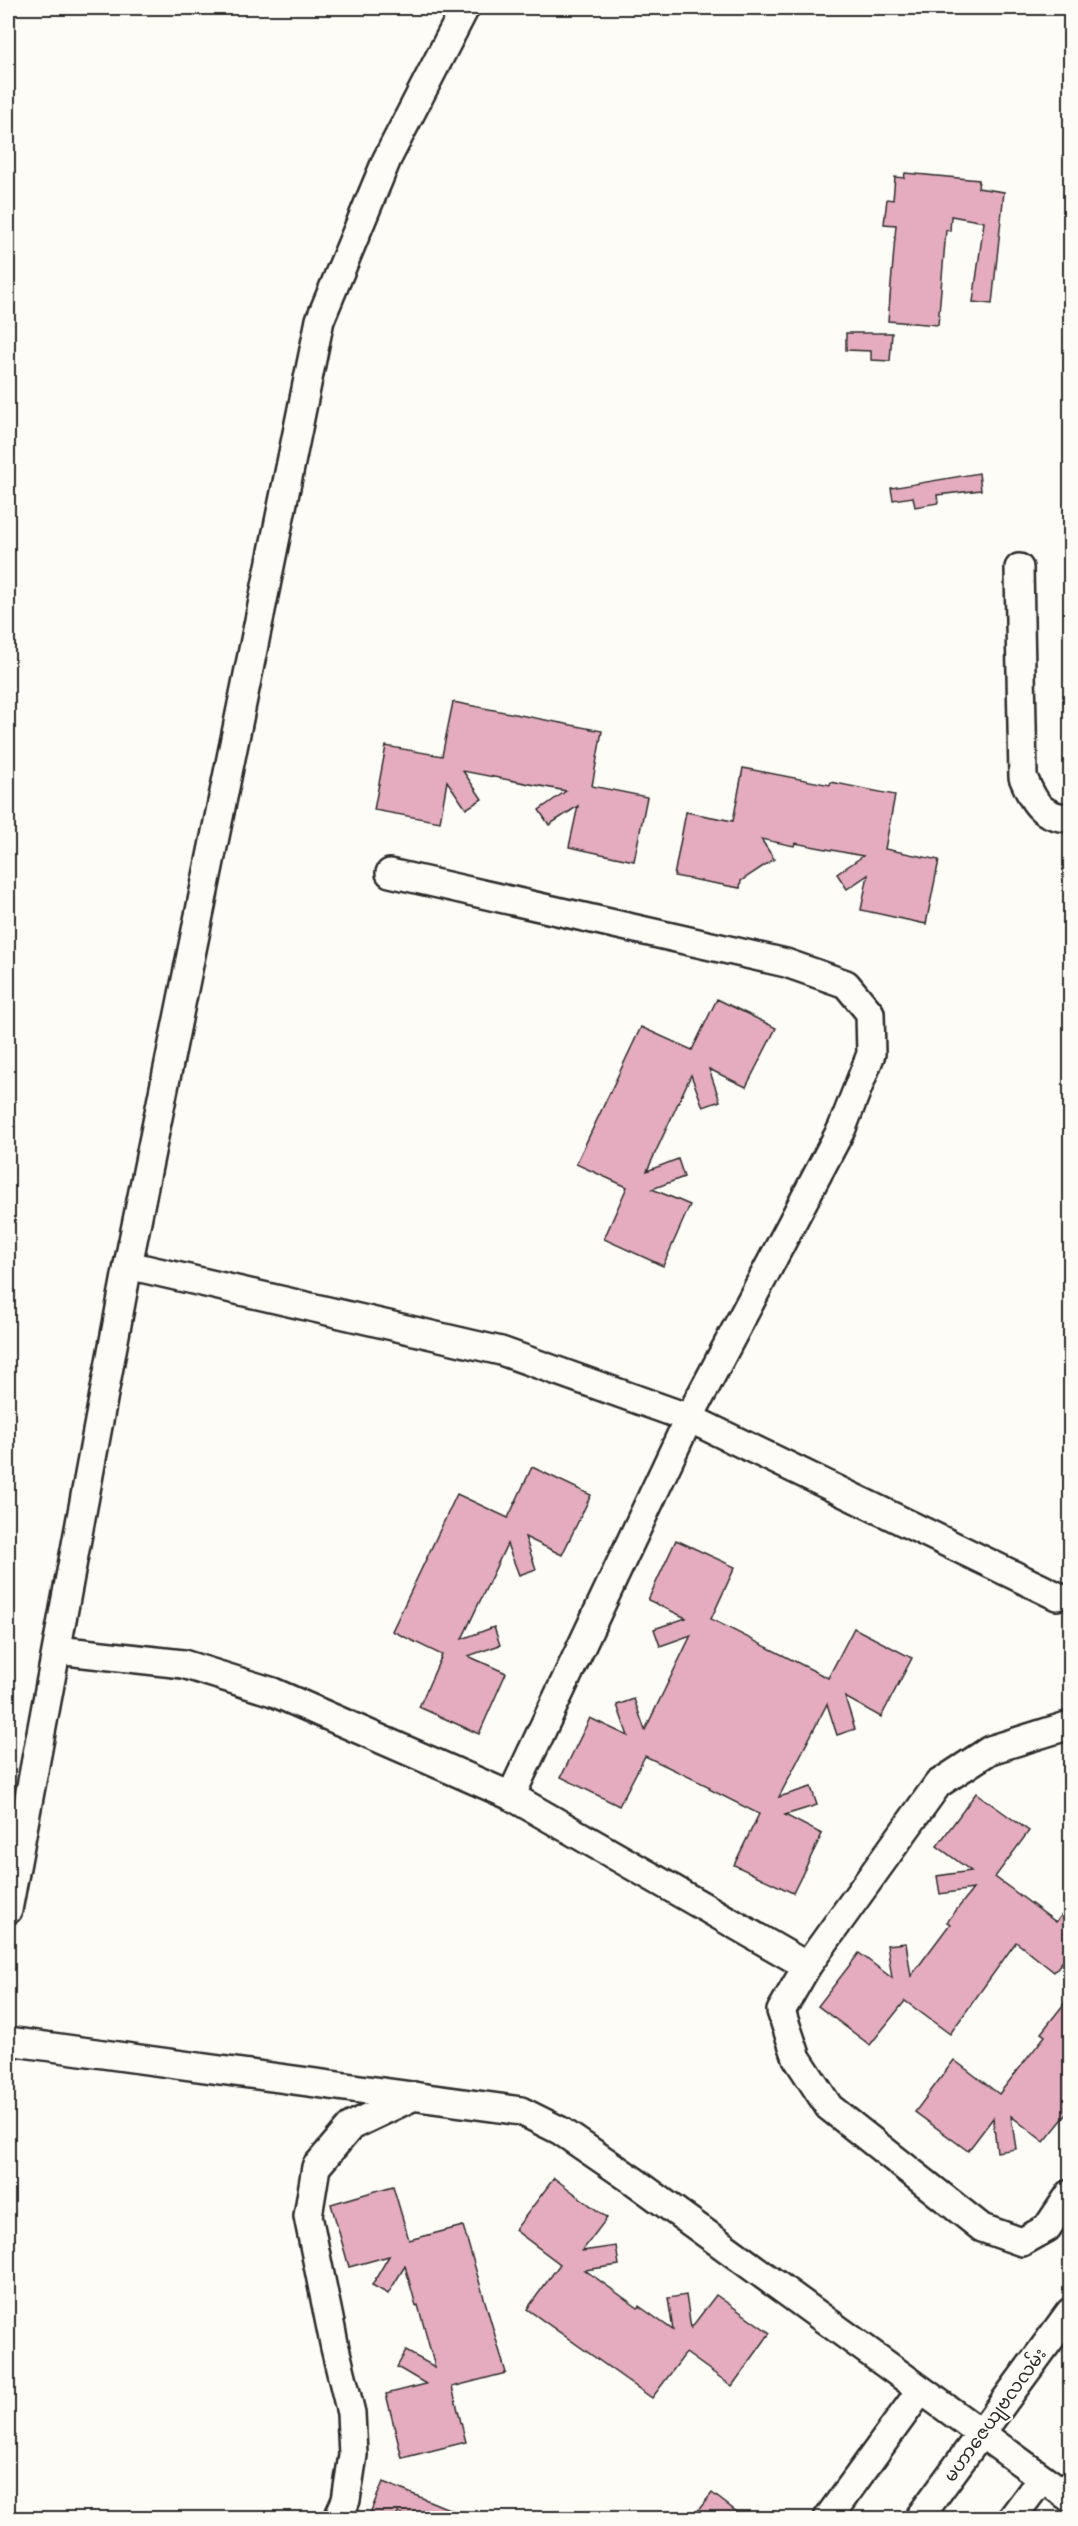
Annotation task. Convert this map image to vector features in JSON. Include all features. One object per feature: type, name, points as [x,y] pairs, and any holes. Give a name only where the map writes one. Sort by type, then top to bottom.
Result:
[{"type":"street","points":[[8,1910],[15,1832],[57,1650],[128,1265],[320,320],[387,159],[465,8]]},
{"type":"street","points":[[1019,568],[1023,777],[1034,802],[1053,817],[1071,818]]},
{"type":"street","points":[[390,873],[786,963],[846,984],[870,1013],[871,1054],[842,1128],[689,1418],[511,1796]]},
{"type":"street","points":[[128,1265],[501,1351],[689,1418],[1066,1593]]},
{"type":"street","points":[[57,1650],[183,1664],[273,1692],[511,1796],[807,1966]]},
{"type":"street","points":[[1071,1725],[990,1750],[938,1784],[807,1966],[782,2010],[797,2058],[829,2107],[982,2228],[1022,2242],[1047,2228],[1071,2194]]},
{"type":"street","points":[[8,2041],[521,2111],[561,2131],[1071,2498]]},
{"type":"street","points":[[339,2518],[346,2500],[353,2455],[351,2413],[334,2348],[308,2216],[316,2167],[351,2126],[414,2096]]},
{"type":"street","name":"မဟာဇေယျဗလလမ်း","points":[[919,2518],[1071,2312]]},
{"type":"street","points":[[828,2518],[921,2390]]},
{"type":"street","points":[[1012,2518],[1042,2478]]},
{"type":"building","points":[[905,173],[979,180],[978,188],[1004,192],[992,304],[973,302],[984,222],[951,216],[950,231],[946,230],[938,325],[888,321],[896,225],[884,224],[887,199],[893,200],[895,177],[904,178]]},
{"type":"building","points":[[846,333],[892,333],[890,361],[871,360],[871,351],[846,350]]},
{"type":"building","points":[[979,473],[981,490],[937,495],[938,503],[915,507],[913,497],[893,500],[891,488]]},
{"type":"building","points":[[453,702],[602,731],[592,786],[647,797],[634,861],[569,847],[578,806],[549,825],[539,810],[566,791],[463,771],[482,799],[466,809],[447,781],[440,822],[374,810],[386,746],[442,756]]},
{"type":"building","points":[[743,768],[895,795],[885,849],[939,860],[926,924],[861,910],[868,875],[847,889],[837,874],[863,856],[795,843],[794,846],[761,839],[774,859],[741,881],[740,888],[674,876],[686,812],[733,821]]},
{"type":"building","points":[[717,999],[776,1028],[746,1087],[709,1069],[720,1101],[703,1107],[691,1075],[647,1171],[678,1159],[684,1177],[652,1189],[690,1205],[663,1266],[604,1239],[627,1187],[576,1164],[641,1027],[692,1050]]},
{"type":"building","points":[[532,1467],[591,1495],[562,1555],[525,1537],[536,1569],[519,1575],[507,1544],[462,1639],[494,1627],[500,1645],[468,1656],[506,1673],[479,1734],[419,1707],[442,1655],[392,1631],[457,1494],[508,1518]]},
{"type":"building","points":[[676,1540],[735,1567],[711,1619],[828,1678],[854,1628],[912,1658],[881,1717],[845,1697],[855,1729],[837,1735],[827,1704],[779,1797],[811,1787],[817,1805],[785,1815],[822,1834],[793,1893],[734,1865],[759,1814],[709,1789],[710,1787],[645,1756],[619,1806],[561,1777],[590,1718],[628,1736],[617,1705],[634,1699],[645,1730],[691,1635],[660,1646],[654,1629],[686,1618],[648,1600]]},
{"type":"building","points":[[976,1793],[1029,1831],[995,1877],[1056,1922],[1071,1904],[1071,1941],[1064,1949],[1069,1953],[1054,1972],[1016,1942],[950,2034],[905,2001],[870,2045],[818,2006],[859,1953],[892,1978],[887,1945],[906,1943],[911,1976],[950,1924],[947,1922],[973,1889],[940,1894],[937,1876],[971,1871],[937,1846]]},
{"type":"building","points":[[1071,1995],[1071,2109],[1044,2142],[1011,2116],[1016,2149],[997,2152],[993,2118],[968,2151],[915,2112],[954,2060],[999,2094],[1045,2036],[1041,2033]]},
{"type":"building","points":[[554,2178],[607,2218],[582,2251],[616,2246],[619,2265],[585,2270],[673,2330],[668,2298],[686,2295],[691,2328],[716,2295],[770,2333],[732,2386],[686,2353],[652,2398],[527,2309],[560,2264],[515,2230]]},
{"type":"building","points":[[393,2186],[409,2240],[463,2226],[506,2373],[452,2387],[466,2442],[402,2458],[386,2394],[426,2384],[397,2367],[406,2351],[435,2367],[418,2305],[416,2306],[405,2266],[388,2294],[372,2285],[389,2256],[349,2267],[331,2204]]},
{"type":"building","points":[[383,2482],[471,2518],[412,2518],[398,2513],[396,2518],[368,2518]]},
{"type":"building","points":[[712,2493],[745,2518],[692,2518]]}]
